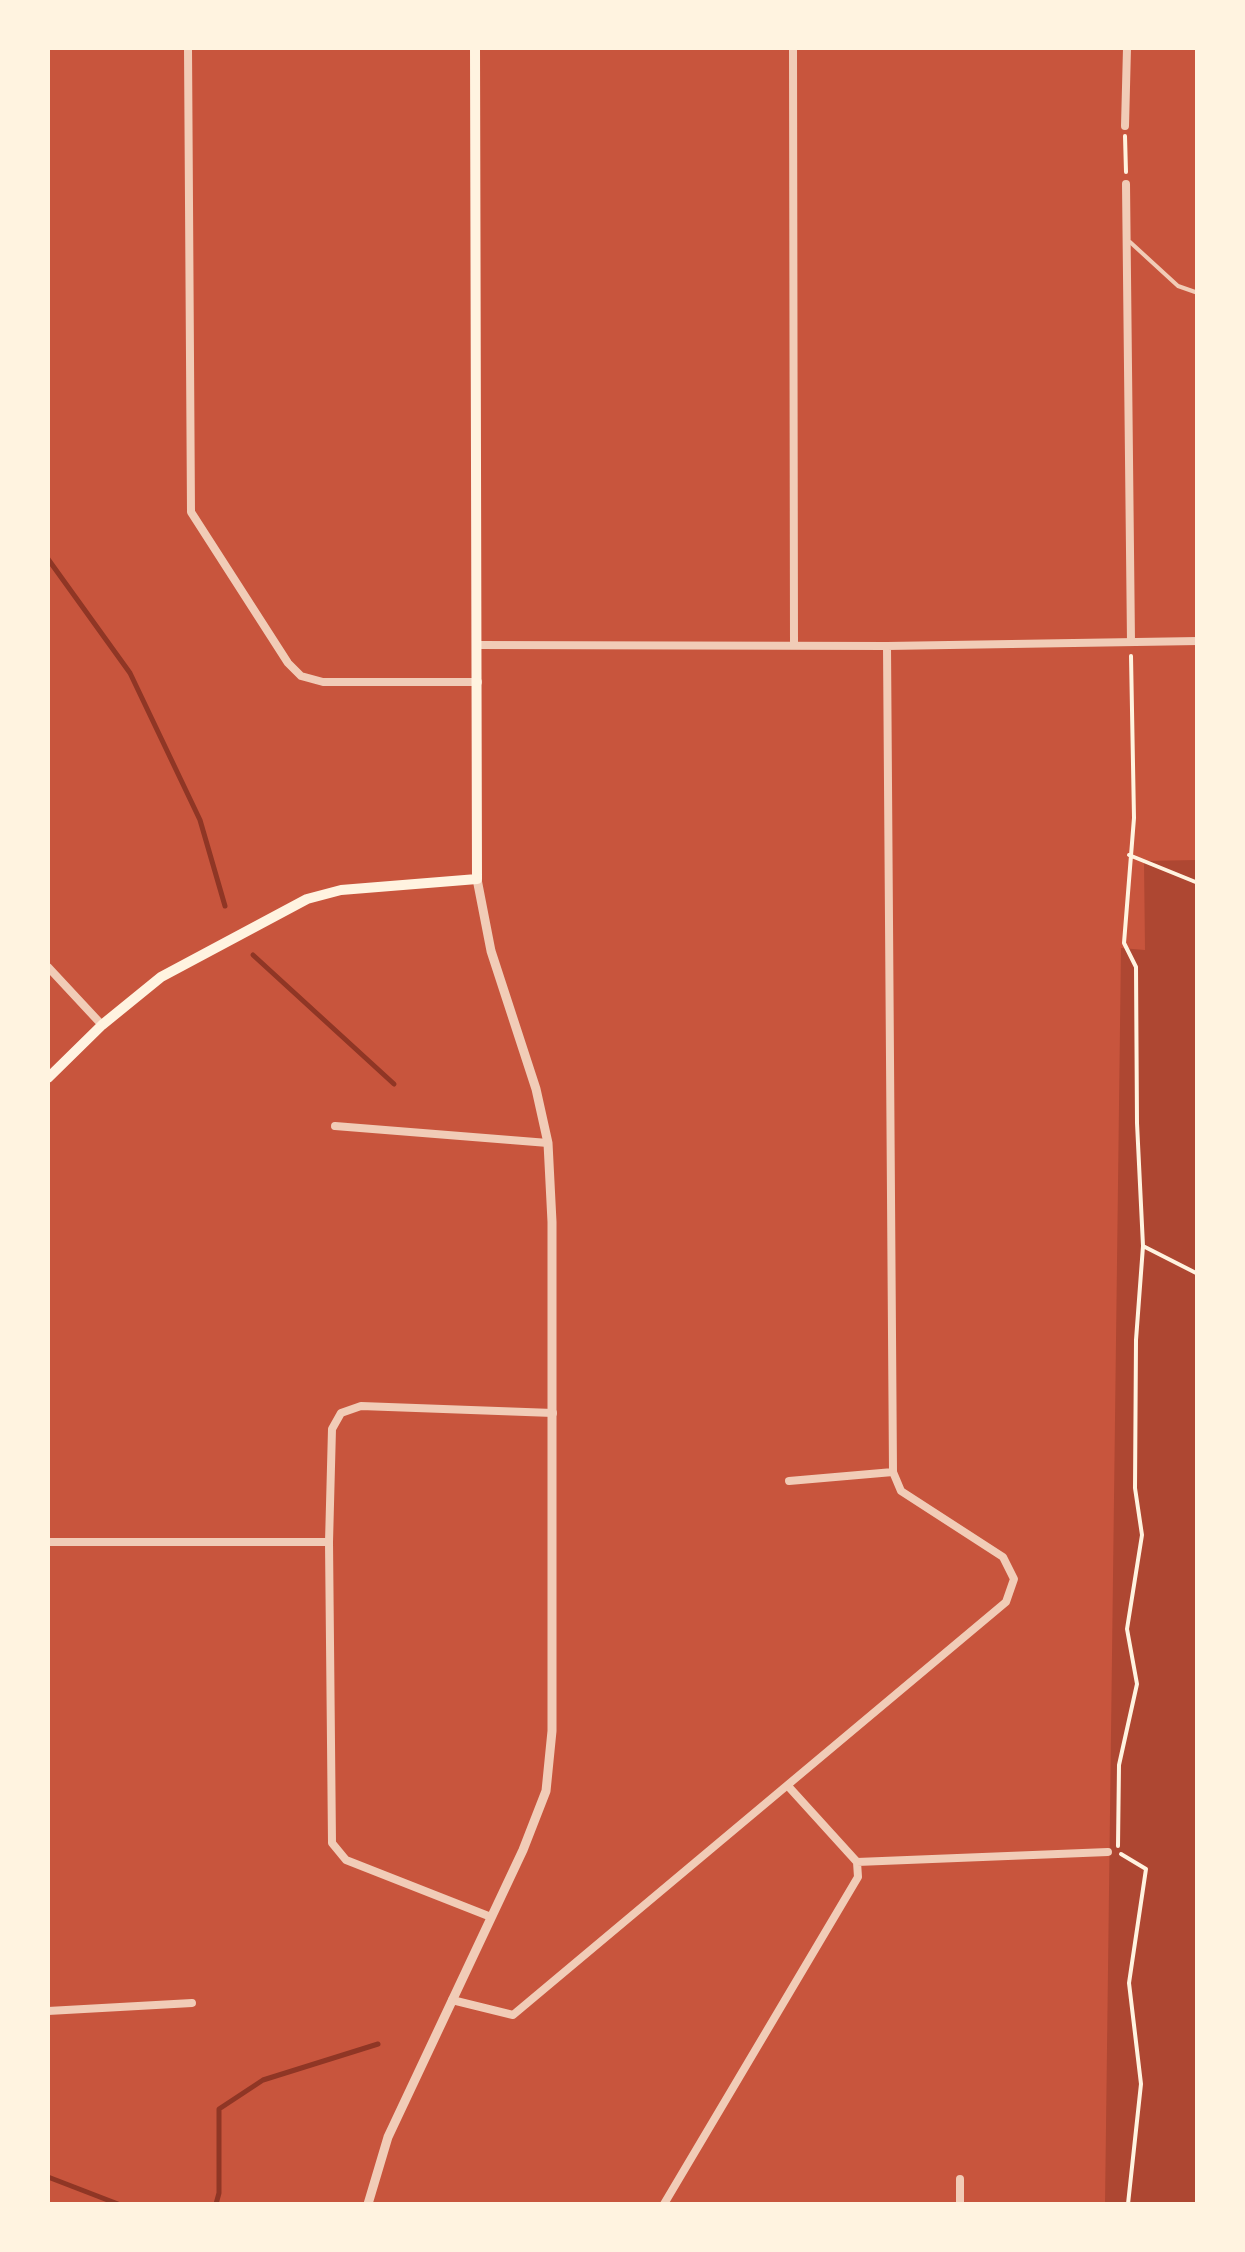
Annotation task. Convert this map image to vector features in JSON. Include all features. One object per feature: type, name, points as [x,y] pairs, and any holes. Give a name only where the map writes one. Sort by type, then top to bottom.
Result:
[{"type":"main road","points":[[48,1078],[102,1025],[161,978],[307,899],[341,890],[476,879],[474,48]]},
{"type":"street","points":[[188,48],[191,512],[288,663],[301,676],[323,682],[478,682]]},
{"type":"street","points":[[793,48],[794,646]]},
{"type":"street","points":[[1126,126],[1127,48]]},
{"type":"street","points":[[1126,184],[1130,642]]},
{"type":"street","points":[[478,645],[887,646],[1198,641]]},
{"type":"street","points":[[452,2000],[513,2015],[1006,1602],[1014,1578],[1003,1557],[901,1491],[893,1472],[887,646]]},
{"type":"street","points":[[368,2204],[388,2137],[546,1791],[552,1730],[552,1208],[548,1144],[536,1089],[491,951],[476,879]]},
{"type":"street","points":[[48,968],[102,1025]]},
{"type":"street","points":[[335,1126],[548,1144]]},
{"type":"street","points":[[491,1918],[346,1860],[332,1843],[328,1542],[332,1428],[341,1413],[361,1406],[553,1412]]},
{"type":"street","points":[[788,1481],[893,1472]]},
{"type":"street","points":[[48,1542],[328,1542]]},
{"type":"street","points":[[664,2204],[858,1877],[857,1862],[788,1786]]},
{"type":"street","points":[[857,1862],[1108,1852]]},
{"type":"street","points":[[48,2011],[192,2003]]},
{"type":"street","points":[[960,2179],[960,2204]]},
{"type":"lane","points":[[1126,239],[1178,286],[1198,293]]},
{"type":"path","points":[[1126,126],[1126,184]]},
{"type":"path","points":[[1128,2204],[1141,2084],[1129,1983],[1146,1868],[1118,1852],[1119,1765],[1137,1684],[1127,1628],[1142,1535],[1135,1488],[1136,1340],[1142,1246],[1136,966],[1124,943],[1134,818],[1130,642]]},
{"type":"path","points":[[1129,855],[1198,883]]},
{"type":"path","points":[[1142,1246],[1198,1274]]},
{"type":"shaded area","points":[[1197,860],[1197,2204],[1105,2204],[1121,948],[1145,950],[1144,861]]},
{"type":"waterway","points":[[48,559],[130,673],[200,820],[225,906]]},
{"type":"waterway","points":[[253,955],[394,1084]]},
{"type":"waterway","points":[[216,2204],[219,2109],[263,2080],[378,2044]]},
{"type":"waterway","points":[[48,2177],[118,2204]]}]
